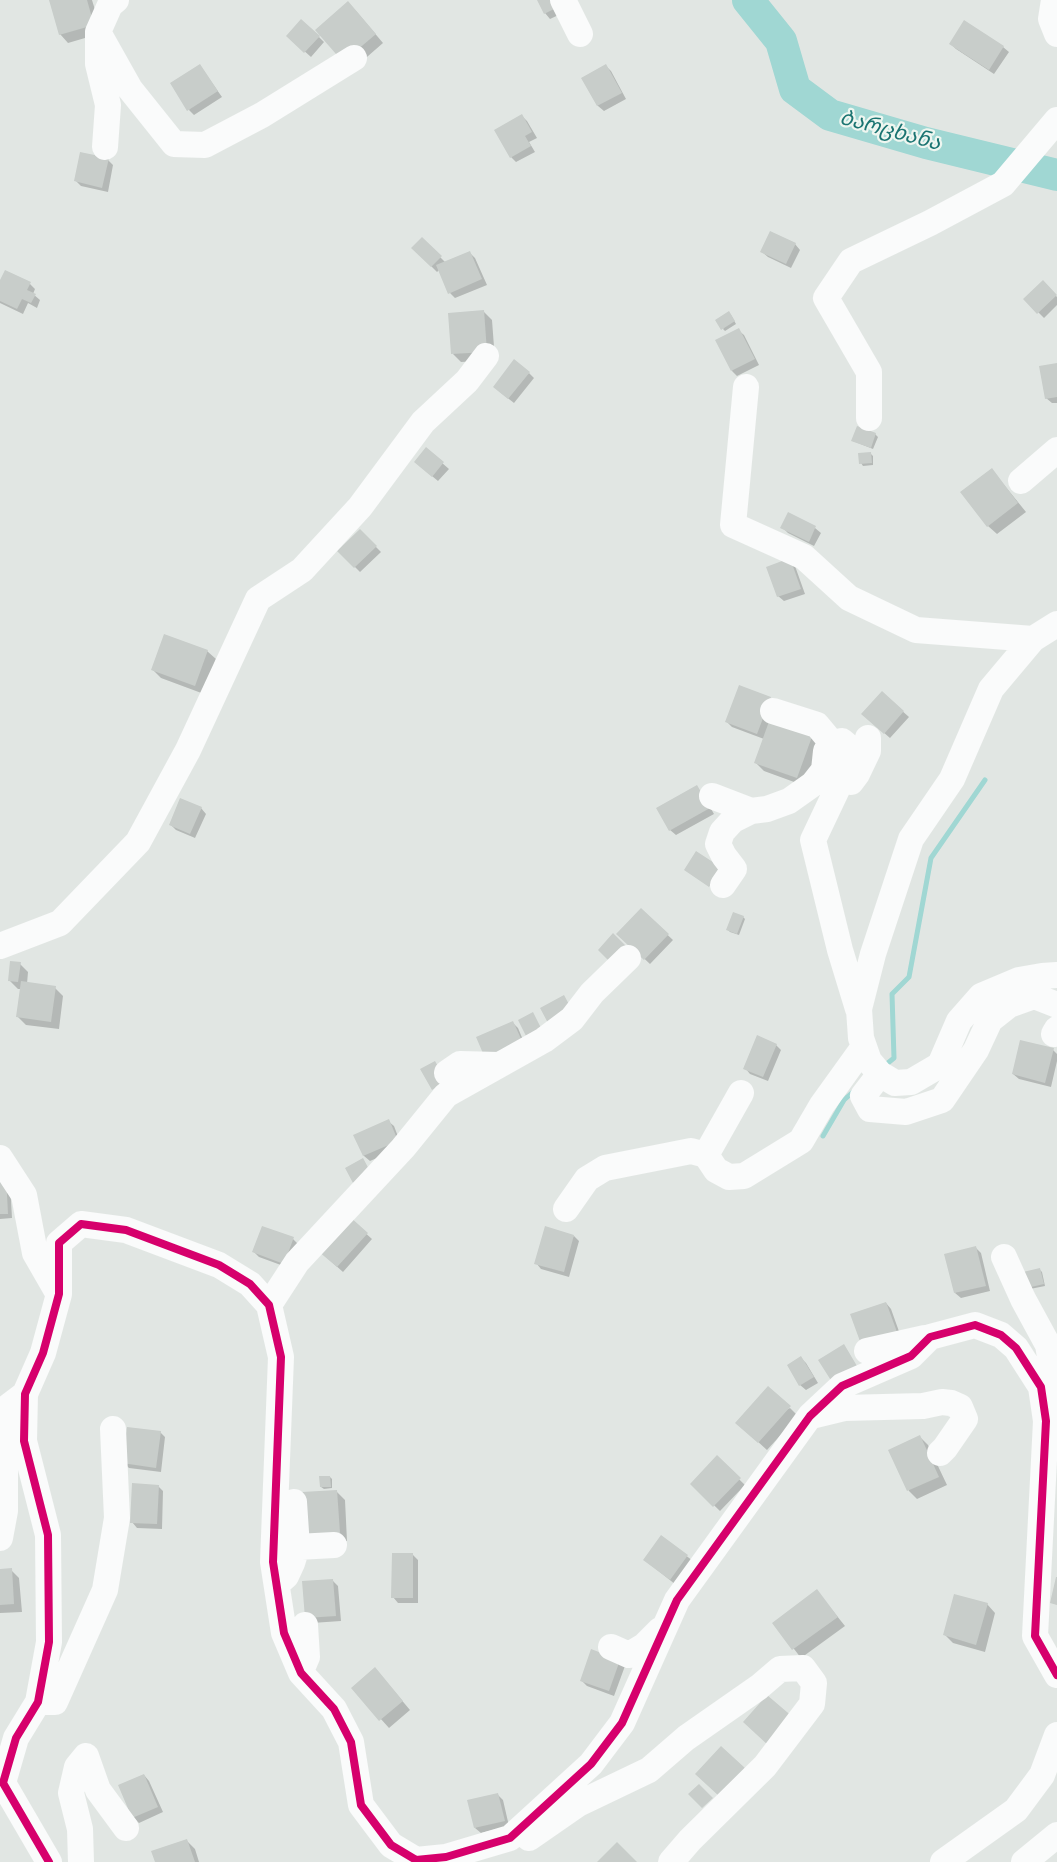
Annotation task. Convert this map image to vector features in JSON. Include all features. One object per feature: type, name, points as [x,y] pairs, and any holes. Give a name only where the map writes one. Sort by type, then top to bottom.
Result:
[{"type":"street","points":[[105,147],[108,105],[98,63],[98,32],[110,6],[116,0]]},
{"type":"street","points":[[563,0],[580,34]]},
{"type":"street","points":[[1054,0],[1051,19],[1057,34]]},
{"type":"street","points":[[98,32],[130,89],[174,144],[205,145],[261,115],[354,58]]},
{"type":"street","points":[[869,418],[869,372],[826,298],[851,261],[930,223],[1003,184],[1057,120]]},
{"type":"street","points":[[0,946],[60,923],[138,842],[188,750],[258,599],[302,570],[360,507],[423,422],[466,381],[486,356]]},
{"type":"street","points":[[746,387],[733,525],[804,557],[849,598],[916,630],[1033,639]]},
{"type":"street","points":[[1021,481],[1057,450]]},
{"type":"street","points":[[858,1010],[873,954],[911,839],[952,779],[991,689],[1033,639],[1057,624]]},
{"type":"street","points":[[773,711],[817,725],[832,743]]},
{"type":"street","points":[[825,815],[857,774],[868,751],[868,738]]},
{"type":"street","points":[[723,885],[734,868],[718,844],[722,832],[733,820],[751,811],[767,810],[789,801],[813,784],[824,770],[826,751],[832,743],[842,741],[849,747],[850,762],[813,840],[840,950],[858,1010],[863,1048],[869,1061],[880,1074],[895,1083],[910,1082],[940,1065],[959,1021],[981,996],[1019,980],[1057,975]]},
{"type":"street","points":[[712,796],[751,811]]},
{"type":"street","points":[[269,1305],[297,1262],[403,1148],[446,1095],[544,1040],[572,1019],[592,993],[628,958]]},
{"type":"street","points":[[880,1074],[863,1096],[870,1109],[906,1112],[942,1100],[976,1050],[990,1020],[1009,1005],[1034,996],[1057,1005]]},
{"type":"street","points":[[566,1209],[587,1179],[605,1167],[691,1151],[706,1155],[716,1170],[729,1177],[744,1176],[801,1141],[822,1105],[863,1048]]},
{"type":"street","points":[[447,1073],[460,1064],[501,1065]]},
{"type":"street","points":[[706,1155],[741,1093]]},
{"type":"street","points":[[0,1158],[24,1195],[35,1253],[58,1294]]},
{"type":"street","points":[[49,1862],[3,1783],[16,1738],[39,1702],[49,1642],[48,1535],[24,1441],[25,1394],[43,1353],[58,1294],[59,1243],[81,1224],[126,1230],[219,1265],[250,1284],[269,1305],[281,1358],[273,1562],[284,1633],[301,1673],[334,1709],[351,1742],[361,1805],[391,1845],[416,1860],[446,1857],[510,1826],[553,1798],[591,1764],[622,1723],[677,1600],[797,1411],[818,1391],[842,1386],[911,1356],[930,1337]]},
{"type":"street","points":[[1004,1257],[1048,1345],[1056,1391],[1046,1421]]},
{"type":"street","points":[[867,1351],[975,1325],[1001,1335],[1016,1348],[1041,1387],[1046,1421],[1035,1636],[1057,1675]]},
{"type":"street","points":[[732,1501],[752,1482],[810,1416],[842,1386]]},
{"type":"street","points":[[0,1538],[5,1510],[5,1409],[25,1394]]},
{"type":"street","points":[[810,1416],[844,1408],[951,1403],[960,1407],[965,1419],[945,1448],[937,1453]]},
{"type":"street","points":[[39,1702],[55,1702],[105,1590],[117,1518],[113,1428]]},
{"type":"street","points":[[277,1584],[289,1569],[297,1547],[294,1502]]},
{"type":"street","points":[[297,1547],[334,1545]]},
{"type":"street","points":[[301,1673],[307,1657],[305,1625]]},
{"type":"street","points":[[611,1647],[628,1655],[644,1646],[665,1626]]},
{"type":"street","points":[[510,1826],[526,1840],[578,1804],[649,1770],[687,1738],[759,1687],[780,1669],[803,1668],[814,1683],[812,1704],[765,1766],[690,1840],[671,1862]]},
{"type":"street","points":[[943,1862],[1016,1810],[1042,1775],[1057,1736]]},
{"type":"street","points":[[81,1862],[80,1829],[71,1793],[77,1767],[86,1756],[98,1790],[126,1828]]},
{"type":"street","points":[[1024,1862],[1057,1835]]},
{"type":"building","points":[[49,0],[87,0],[94,25],[59,35]]},
{"type":"building","points":[[537,0],[560,0],[562,5],[544,14]]},
{"type":"building","points":[[348,1],[376,34],[343,62],[315,30]]},
{"type":"building","points":[[301,19],[320,36],[304,53],[286,36]]},
{"type":"building","points":[[964,20],[1004,46],[989,70],[949,44]]},
{"type":"building","points":[[200,64],[218,91],[187,111],[170,83]]},
{"type":"building","points":[[606,64],[622,93],[597,106],[581,78]]},
{"type":"building","points":[[522,114],[532,132],[525,136],[531,146],[510,158],[494,130]]},
{"type":"building","points":[[80,152],[109,158],[102,188],[74,181]]},
{"type":"building","points":[[770,231],[796,243],[786,264],[760,252]]},
{"type":"building","points":[[422,237],[442,256],[431,267],[411,248]]},
{"type":"building","points":[[470,251],[482,279],[448,294],[436,265]]},
{"type":"building","points":[[5,270],[31,282],[27,290],[36,294],[31,303],[22,299],[17,309],[0,301],[0,280]]},
{"type":"building","points":[[1043,280],[1057,295],[1037,314],[1023,299]]},
{"type":"building","points":[[484,310],[487,352],[451,354],[448,313]]},
{"type":"building","points":[[729,311],[735,321],[721,330],[715,320]]},
{"type":"building","points":[[739,328],[755,359],[731,371],[715,340]]},
{"type":"building","points":[[514,359],[530,372],[508,399],[493,387]]},
{"type":"building","points":[[1057,363],[1057,397],[1045,399],[1039,366]]},
{"type":"building","points":[[857,426],[876,433],[871,448],[851,441]]},
{"type":"building","points":[[426,447],[444,462],[432,477],[414,462]]},
{"type":"building","points":[[871,452],[872,463],[859,464],[858,453]]},
{"type":"building","points":[[992,468],[1018,503],[987,527],[960,492]]},
{"type":"building","points":[[788,512],[816,526],[809,542],[780,528]]},
{"type":"building","points":[[360,529],[377,546],[354,568],[337,551]]},
{"type":"building","points":[[790,558],[801,589],[777,597],[766,567]]},
{"type":"building","points":[[164,634],[208,650],[195,686],[151,670]]},
{"type":"building","points":[[739,685],[771,697],[757,734],[725,722]]},
{"type":"building","points":[[882,691],[904,711],[884,734],[861,714]]},
{"type":"building","points":[[771,716],[814,731],[797,778],[754,763]]},
{"type":"building","points":[[697,785],[710,808],[669,831],[656,808]]},
{"type":"building","points":[[180,798],[202,807],[190,834],[169,825]]},
{"type":"building","points":[[696,851],[722,868],[709,887],[684,870]]},
{"type":"building","points":[[641,908],[669,934],[644,960],[616,934]]},
{"type":"building","points":[[733,912],[744,916],[737,934],[726,930]]},
{"type":"building","points":[[613,933],[627,947],[611,963],[598,950]]},
{"type":"building","points":[[10,961],[21,962],[18,982],[8,981]]},
{"type":"building","points":[[21,981],[56,986],[51,1022],[16,1017]]},
{"type":"building","points":[[564,995],[572,1010],[548,1023],[540,1008]]},
{"type":"building","points":[[533,1012],[541,1028],[526,1036],[518,1020]]},
{"type":"building","points":[[513,1021],[522,1041],[485,1058],[476,1037]]},
{"type":"building","points":[[757,1035],[777,1044],[763,1077],[743,1069]]},
{"type":"building","points":[[1020,1040],[1054,1048],[1045,1083],[1012,1074]]},
{"type":"building","points":[[435,1061],[446,1081],[432,1090],[420,1069]]},
{"type":"building","points":[[389,1119],[398,1141],[363,1156],[353,1135]]},
{"type":"building","points":[[363,1158],[371,1173],[353,1183],[345,1168]]},
{"type":"building","points":[[6,1176],[8,1214],[0,1214],[0,1177]]},
{"type":"building","points":[[349,1216],[368,1233],[337,1267],[318,1251]]},
{"type":"building","points":[[262,1226],[294,1237],[284,1264],[252,1252]]},
{"type":"building","points":[[545,1226],[574,1235],[564,1272],[534,1264]]},
{"type":"building","points":[[976,1246],[986,1286],[954,1293],[944,1254]]},
{"type":"building","points":[[1040,1268],[1044,1284],[1027,1288],[1023,1272]]},
{"type":"building","points":[[886,1302],[897,1332],[861,1344],[850,1314]]},
{"type":"building","points":[[844,1344],[857,1366],[832,1382],[818,1360]]},
{"type":"building","points":[[801,1356],[814,1377],[799,1386],[787,1365]]},
{"type":"building","points":[[768,1386],[791,1406],[758,1443],[735,1423]]},
{"type":"building","points":[[127,1427],[161,1431],[156,1468],[122,1463]]},
{"type":"building","points":[[920,1435],[939,1477],[907,1491],[888,1450]]},
{"type":"building","points":[[717,1455],[741,1478],[713,1507],[690,1484]]},
{"type":"building","points":[[319,1476],[330,1476],[331,1487],[320,1487]]},
{"type":"building","points":[[132,1483],[159,1485],[157,1524],[130,1523]]},
{"type":"building","points":[[337,1490],[340,1533],[305,1535],[302,1492]]},
{"type":"building","points":[[661,1535],[688,1555],[670,1580],[643,1560]]},
{"type":"building","points":[[392,1553],[413,1553],[413,1598],[391,1598]]},
{"type":"building","points":[[12,1568],[14,1604],[0,1605],[0,1569]]},
{"type":"building","points":[[1057,1577],[1057,1605],[1050,1603]]},
{"type":"building","points":[[333,1579],[336,1616],[305,1618],[302,1581]]},
{"type":"building","points":[[817,1589],[838,1617],[792,1650],[772,1623]]},
{"type":"building","points":[[954,1594],[988,1603],[976,1645],[943,1635]]},
{"type":"building","points":[[591,1649],[620,1660],[609,1691],[580,1681]]},
{"type":"building","points":[[375,1667],[403,1701],[379,1721],[351,1688]]},
{"type":"building","points":[[767,1695],[794,1718],[769,1746],[743,1722]]},
{"type":"building","points":[[721,1746],[745,1768],[720,1797],[695,1774]]},
{"type":"building","points":[[144,1774],[158,1807],[132,1818],[118,1785]]},
{"type":"building","points":[[699,1784],[713,1798],[702,1808],[688,1794]]},
{"type":"building","points":[[498,1793],[505,1821],[474,1828],[467,1800]]},
{"type":"building","points":[[187,1839],[195,1862],[155,1862],[151,1851]]},
{"type":"building","points":[[617,1842],[637,1862],[597,1862]]},
{"type":"waterway","name":"ბარცხანა","points":[[748,0],[781,41],[795,89],[830,115],[926,143],[1057,175]]},
{"type":"waterway","points":[[883,1067],[894,1058],[892,994],[909,977],[931,858],[985,780]]},
{"type":"waterway","points":[[823,1136],[844,1100],[854,1091]]},
{"type":"cycle path","points":[[49,1862],[3,1783],[16,1738],[38,1702],[49,1642],[48,1535],[24,1441],[25,1394],[43,1353],[59,1294],[59,1243],[81,1224],[126,1230],[219,1265],[250,1284],[269,1305],[281,1357],[273,1562],[284,1633],[301,1673],[334,1709],[351,1742],[361,1805],[391,1845],[416,1860],[446,1857],[510,1838],[591,1764],[622,1723],[677,1600],[810,1416],[842,1386],[911,1356],[930,1337],[975,1325],[1001,1335],[1016,1348],[1041,1387],[1046,1421],[1035,1636],[1057,1675]]}]
